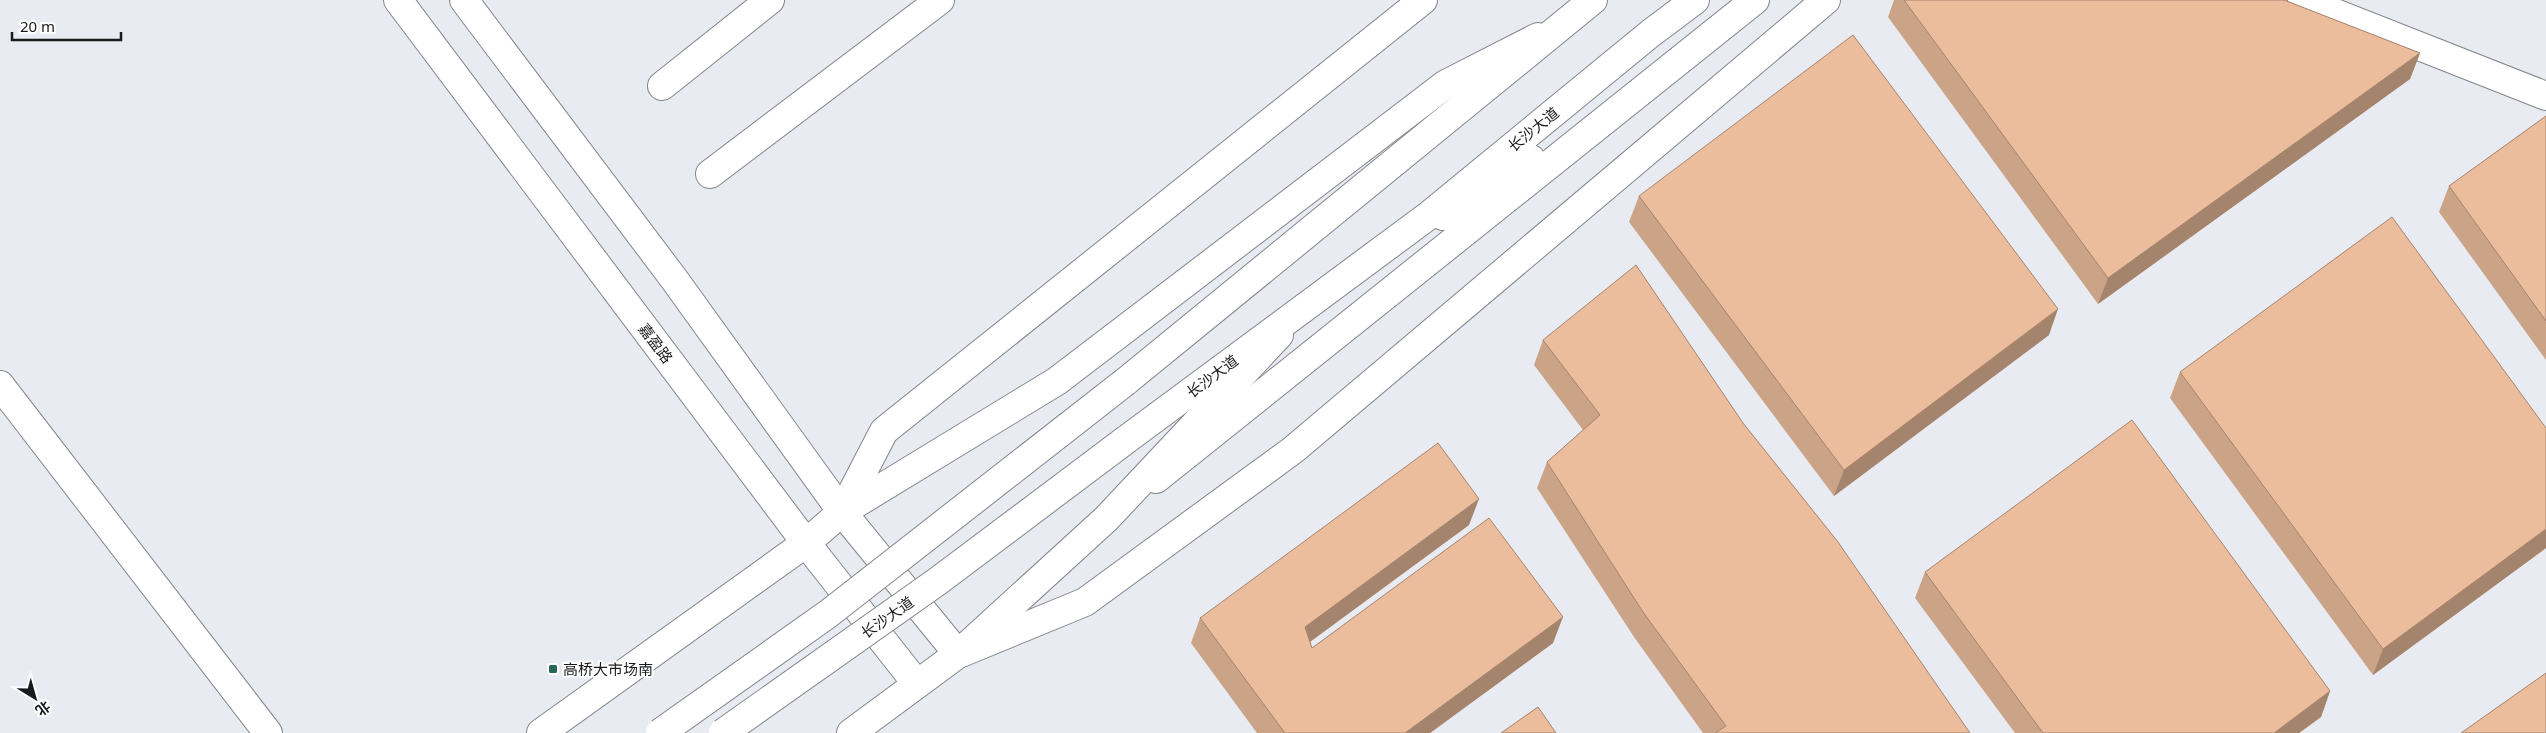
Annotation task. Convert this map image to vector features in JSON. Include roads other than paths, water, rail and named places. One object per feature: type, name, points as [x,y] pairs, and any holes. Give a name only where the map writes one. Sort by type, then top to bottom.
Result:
[{"type":"main road","name":"嘉盈路","points":[[398,0],[806,543],[917,684]]},
{"type":"main road","points":[[464,0],[674,279],[842,512],[958,654]]},
{"type":"main road","points":[[662,86],[770,0]]},
{"type":"main road","points":[[710,174],[940,0]]},
{"type":"main road","points":[[842,512],[884,431],[1424,0]]},
{"type":"main road","points":[[660,733],[828,614],[1124,382],[1593,0]]},
{"type":"main road","name":"长沙大道","points":[[723,733],[938,581],[1428,216],[1651,33],[1686,0]]},
{"type":"main road","points":[[1651,33],[1695,0]]},
{"type":"main road","points":[[851,733],[958,654],[1106,519],[1755,0]]},
{"type":"main road","points":[[958,654],[1085,602],[1292,450],[1826,0]]},
{"type":"main road","points":[[2302,0],[2546,96]]},
{"type":"main road","points":[[541,733],[806,543],[842,512],[1057,381],[1446,84],[1561,26]]},
{"type":"main road","points":[[1345,278],[1654,81]]},
{"type":"main road","points":[[1106,519],[1306,307]]},
{"type":"main road","points":[[0,385],[268,733]]},
{"type":"place","name":"高桥大市场南","points":[[553,669]]}]
